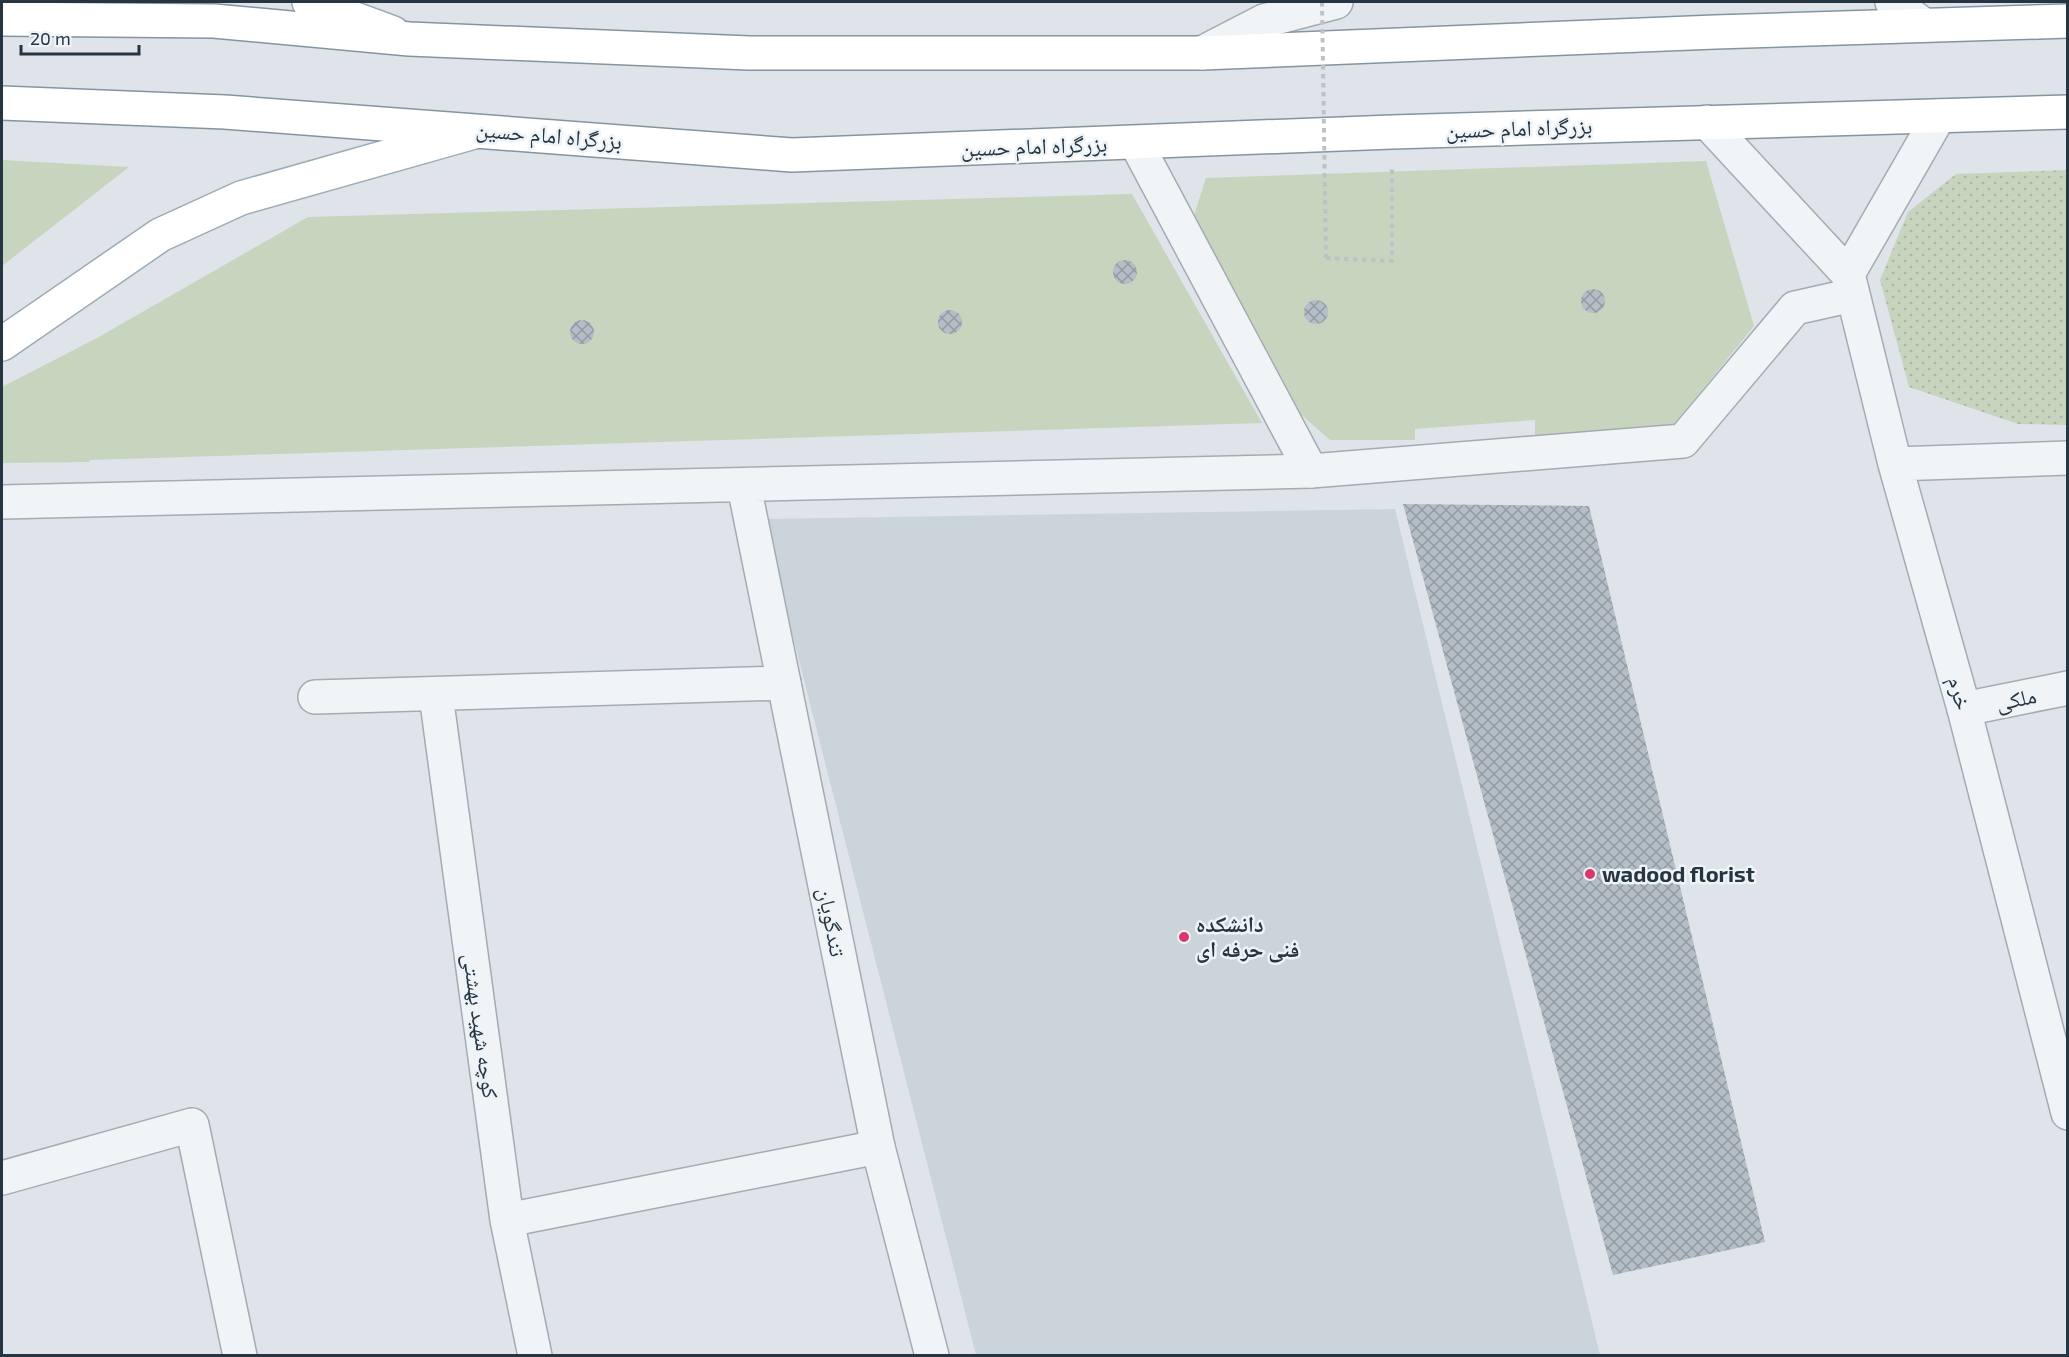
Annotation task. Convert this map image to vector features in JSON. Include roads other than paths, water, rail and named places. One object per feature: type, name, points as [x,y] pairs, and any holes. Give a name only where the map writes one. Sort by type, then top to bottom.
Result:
[{"type":"main road","points":[[309,2],[409,39]]},
{"type":"main road","points":[[2,19],[214,21],[409,39],[749,53],[1202,53],[2067,21]]},
{"type":"main road","name":"بزرگراه امام حسین","points":[[2,103],[225,112],[483,129],[792,155],[1392,132],[2067,112]]},
{"type":"main road","points":[[2,344],[160,235],[242,198],[483,129]]},
{"type":"street","points":[[1202,53],[1264,21],[1336,2]]},
{"type":"street","points":[[1892,2],[1924,25]]},
{"type":"street","points":[[2,502],[1311,471],[1683,441],[1795,308],[1851,284],[1939,116]]},
{"type":"street","points":[[1707,122],[1851,284]]},
{"type":"street","points":[[1136,143],[1311,471]]},
{"type":"street","name":"خرم","points":[[1851,284],[1895,464],[1964,709],[2067,1113]]},
{"type":"street","points":[[1895,464],[2067,458]]},
{"type":"street","name":"تندگویان","points":[[744,486],[878,1147],[932,1356]]},
{"type":"street","points":[[315,697],[784,684]]},
{"type":"street","name":"ملکی","points":[[1964,709],[2067,688]]},
{"type":"street","name":"کوچه شهید بهشتی","points":[[436,695],[507,1220],[535,1356]]},
{"type":"street","points":[[2,1178],[192,1125],[240,1356]]},
{"type":"street","points":[[507,1220],[878,1147]]},
{"type":"place","name":"wadood florist","points":[[1590,874]]},
{"type":"place","name":"دانشکده فنی حرفه ای","points":[[1184,937]]}]
